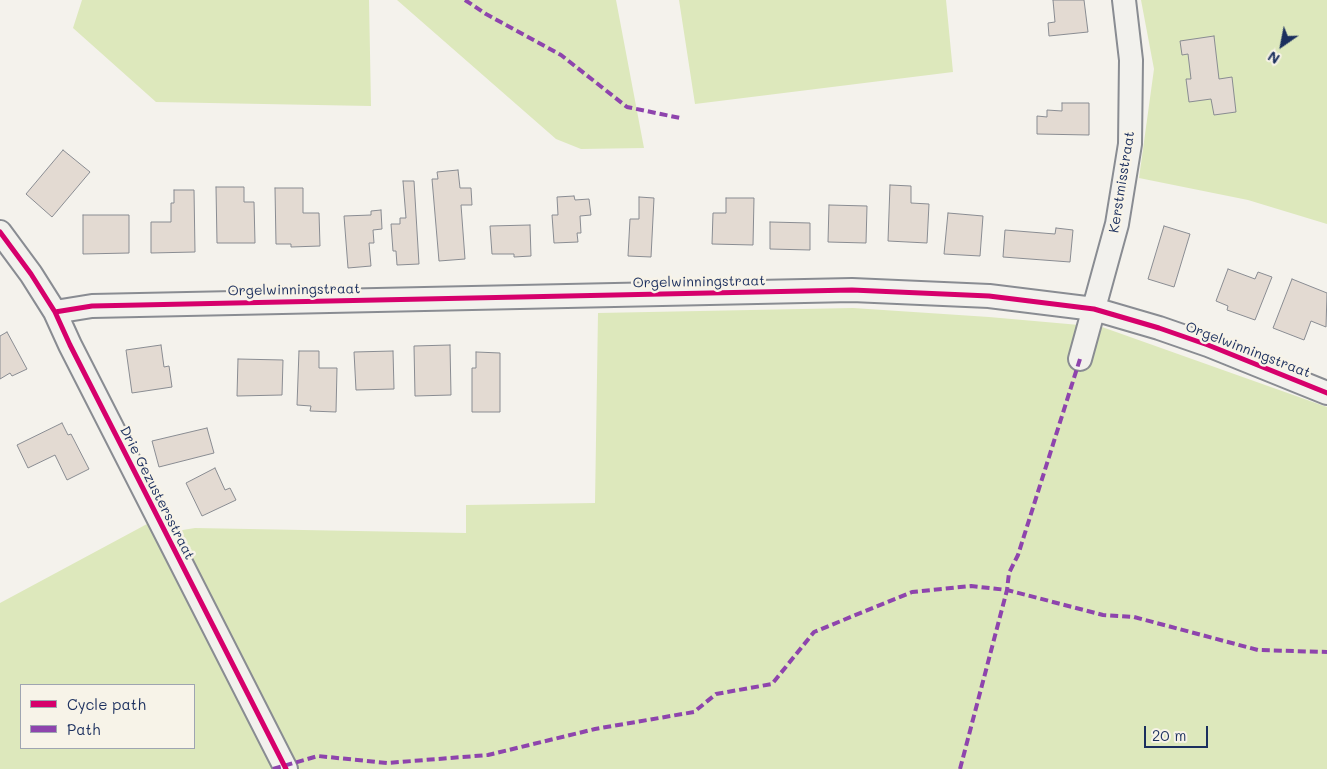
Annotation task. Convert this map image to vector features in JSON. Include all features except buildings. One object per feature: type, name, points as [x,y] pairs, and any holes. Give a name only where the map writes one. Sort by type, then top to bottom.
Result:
[{"type":"street","name":"Kerstmisstraat","points":[[1080,359],[1117,224],[1130,144],[1131,60],[1124,0]]},
{"type":"street","name":"Drie Gezustersstraat","points":[[0,232],[56,312],[74,354],[286,769]]},
{"type":"street","name":"Orgelwinningstraat","points":[[56,312],[92,306],[852,290],[989,296],[1094,309],[1208,345],[1327,393]]},
{"type":"green space","points":[[82,0],[369,0],[371,106],[156,102],[73,28]]},
{"type":"green space","points":[[397,0],[616,0],[644,148],[581,149],[556,139]]},
{"type":"green space","points":[[679,0],[946,0],[953,72],[695,104]]},
{"type":"green space","points":[[1141,0],[1327,0],[1327,224],[1248,200],[1139,178],[1154,69]]},
{"type":"green space","points":[[853,308],[1102,327],[1327,407],[1327,769],[0,769],[0,603],[147,524],[170,532],[195,528],[466,533],[466,505],[595,503],[598,313]]},
{"type":"marked path","points":[[465,0],[486,14],[561,55],[627,107],[680,118]]},
{"type":"marked path","points":[[960,769],[1007,590],[1009,573],[1018,555],[1080,359]]},
{"type":"marked path","points":[[273,769],[318,756],[387,763],[488,755],[595,729],[694,712],[716,694],[772,684],[814,632],[912,592],[971,586],[1007,590],[1103,615],[1134,617],[1258,650],[1327,652]]},
{"type":"cycle path","points":[[0,232],[31,274],[55,312],[286,769]]},
{"type":"cycle path","points":[[55,312],[92,306],[852,290],[989,296],[1094,309],[1208,345],[1327,393]]}]
